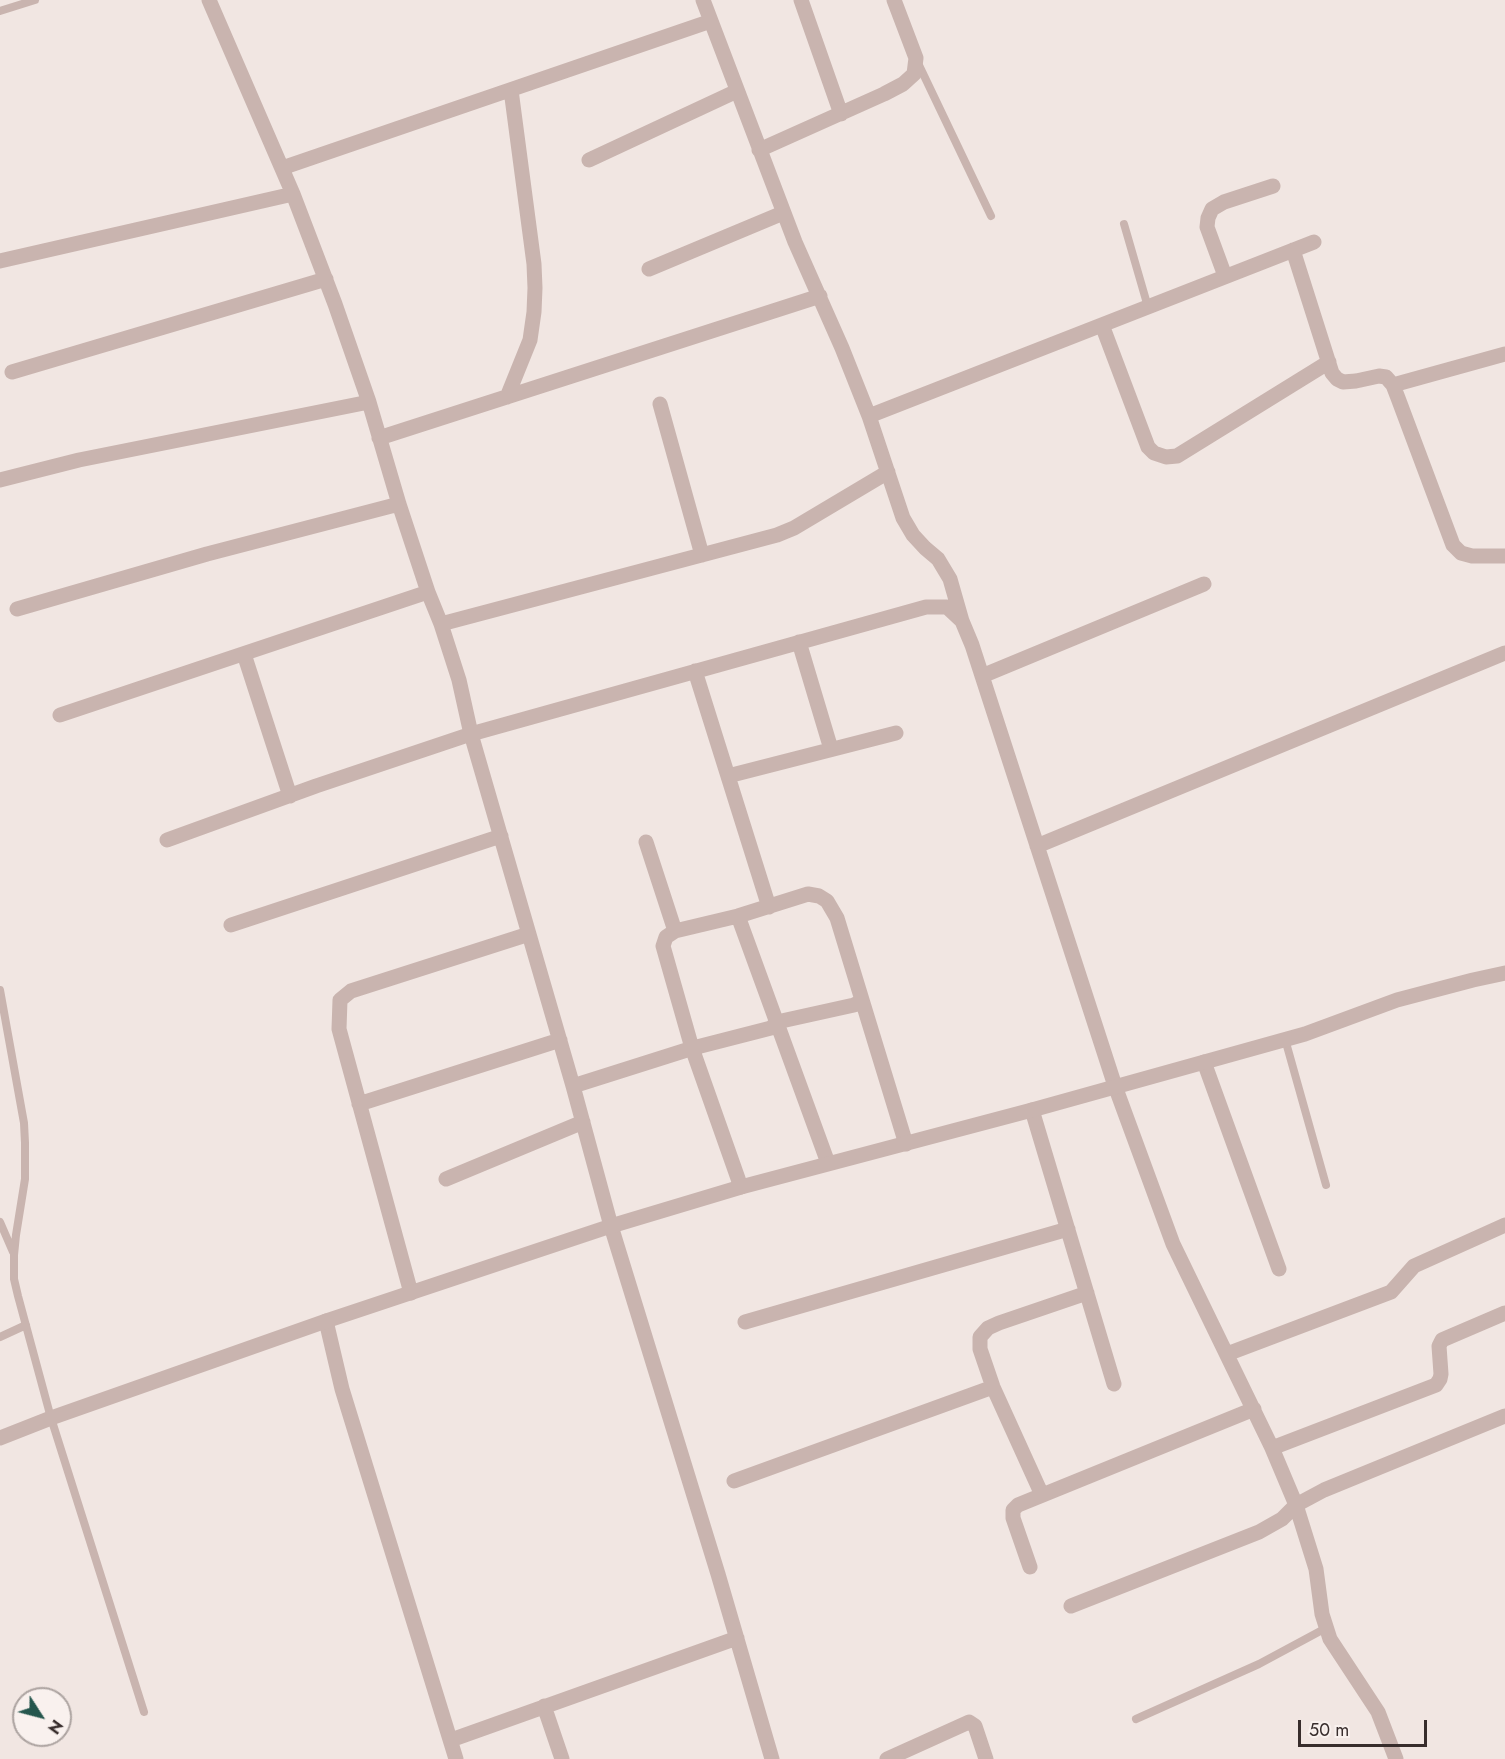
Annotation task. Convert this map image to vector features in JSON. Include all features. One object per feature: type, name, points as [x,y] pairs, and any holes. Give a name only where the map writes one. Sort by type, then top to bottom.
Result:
[{"type":"street","points":[[209,0],[293,194],[326,279],[369,402],[399,504],[459,680],[471,734],[560,1040],[611,1226],[772,1759]]},
{"type":"street","points":[[703,0],[783,213],[869,416],[903,518],[924,548],[938,559],[950,579],[1116,1086],[1173,1244],[1254,1409],[1296,1505],[1316,1569],[1326,1628],[1339,1655],[1378,1712],[1396,1759]]},
{"type":"street","points":[[801,0],[841,114]]},
{"type":"street","points":[[759,150],[903,84],[914,74],[916,58],[894,0]]},
{"type":"street","points":[[282,168],[711,21]]},
{"type":"street","points":[[507,397],[530,340],[535,288],[534,264],[511,90]]},
{"type":"street","points":[[589,160],[737,91]]},
{"type":"street","points":[[1225,276],[1207,227],[1212,209],[1224,202],[1272,186]]},
{"type":"street","points":[[0,261],[293,194]]},
{"type":"street","points":[[649,269],[783,213]]},
{"type":"street","points":[[869,416],[1314,242]]},
{"type":"street","points":[[1293,250],[1332,373],[1343,382],[1379,376],[1386,377],[1393,385],[1453,545],[1461,553],[1472,556],[1505,556]]},
{"type":"street","points":[[12,372],[326,279]]},
{"type":"street","points":[[379,438],[820,296]]},
{"type":"street","points":[[1102,325],[1148,447],[1154,453],[1166,457],[1177,456],[1329,362]]},
{"type":"street","points":[[1393,385],[1505,354]]},
{"type":"street","points":[[0,480],[79,460],[369,402]]},
{"type":"street","points":[[660,404],[702,555]]},
{"type":"street","points":[[441,624],[759,540],[794,528],[888,472]]},
{"type":"street","points":[[17,609],[207,554],[399,504]]},
{"type":"street","points":[[982,676],[1204,584]]},
{"type":"street","points":[[60,715],[428,592]]},
{"type":"street","points":[[167,840],[471,734],[926,607],[947,607],[962,621]]},
{"type":"street","points":[[799,642],[831,749]]},
{"type":"street","points":[[1037,846],[1505,653]]},
{"type":"street","points":[[244,654],[291,796]]},
{"type":"street","points":[[695,671],[769,907]]},
{"type":"street","points":[[728,776],[896,733]]},
{"type":"street","points":[[231,925],[501,836]]},
{"type":"street","points":[[646,842],[675,931]]},
{"type":"street","points":[[741,1187],[692,1048],[663,946],[666,937],[675,931],[738,916],[808,894],[819,896],[827,901],[837,918],[906,1144]]},
{"type":"street","points":[[738,916],[828,1164]]},
{"type":"street","points":[[411,1293],[339,1029],[340,1000],[351,991],[529,934]]},
{"type":"street","points":[[0,1438],[326,1322],[611,1226],[741,1187],[1032,1110],[1305,1034],[1397,1000],[1505,973]]},
{"type":"street","points":[[573,1086],[692,1048],[771,1028],[777,1022],[854,1005],[862,1001]]},
{"type":"street","points":[[359,1104],[560,1040]]},
{"type":"street","points":[[1204,1062],[1279,1269]]},
{"type":"street","points":[[1032,1110],[1114,1384]]},
{"type":"street","points":[[446,1179],[583,1122]]},
{"type":"street","points":[[1227,1354],[1387,1294],[1414,1266],[1505,1225]]},
{"type":"street","points":[[745,1322],[1068,1229]]},
{"type":"street","points":[[1042,1495],[993,1387],[980,1349],[980,1337],[988,1328],[999,1323],[1087,1293]]},
{"type":"street","points":[[1272,1448],[1436,1385],[1440,1379],[1439,1346],[1442,1340],[1505,1313]]},
{"type":"street","points":[[326,1322],[342,1389],[456,1759]]},
{"type":"street","points":[[734,1481],[993,1387]]},
{"type":"street","points":[[1030,1567],[1012,1513],[1018,1504],[1254,1409]]},
{"type":"street","points":[[1071,1606],[1259,1532],[1282,1519],[1296,1505],[1324,1490],[1505,1416]]},
{"type":"street","points":[[451,1740],[737,1638]]},
{"type":"street","points":[[544,1706],[562,1759]]},
{"type":"street","points":[[887,1759],[969,1722],[975,1726],[986,1759]]},
{"type":"lane","points":[[0,11],[34,0]]},
{"type":"lane","points":[[916,58],[991,216]]},
{"type":"lane","points":[[1124,224],[1148,307]]},
{"type":"lane","points":[[0,990],[26,1143],[25,1179],[16,1235],[14,1279],[51,1418],[144,1712]]},
{"type":"lane","points":[[1285,1039],[1326,1185]]},
{"type":"lane","points":[[0,1222],[14,1256]]},
{"type":"lane","points":[[0,1337],[26,1325]]},
{"type":"lane","points":[[1136,1719],[1268,1659],[1326,1628]]}]
